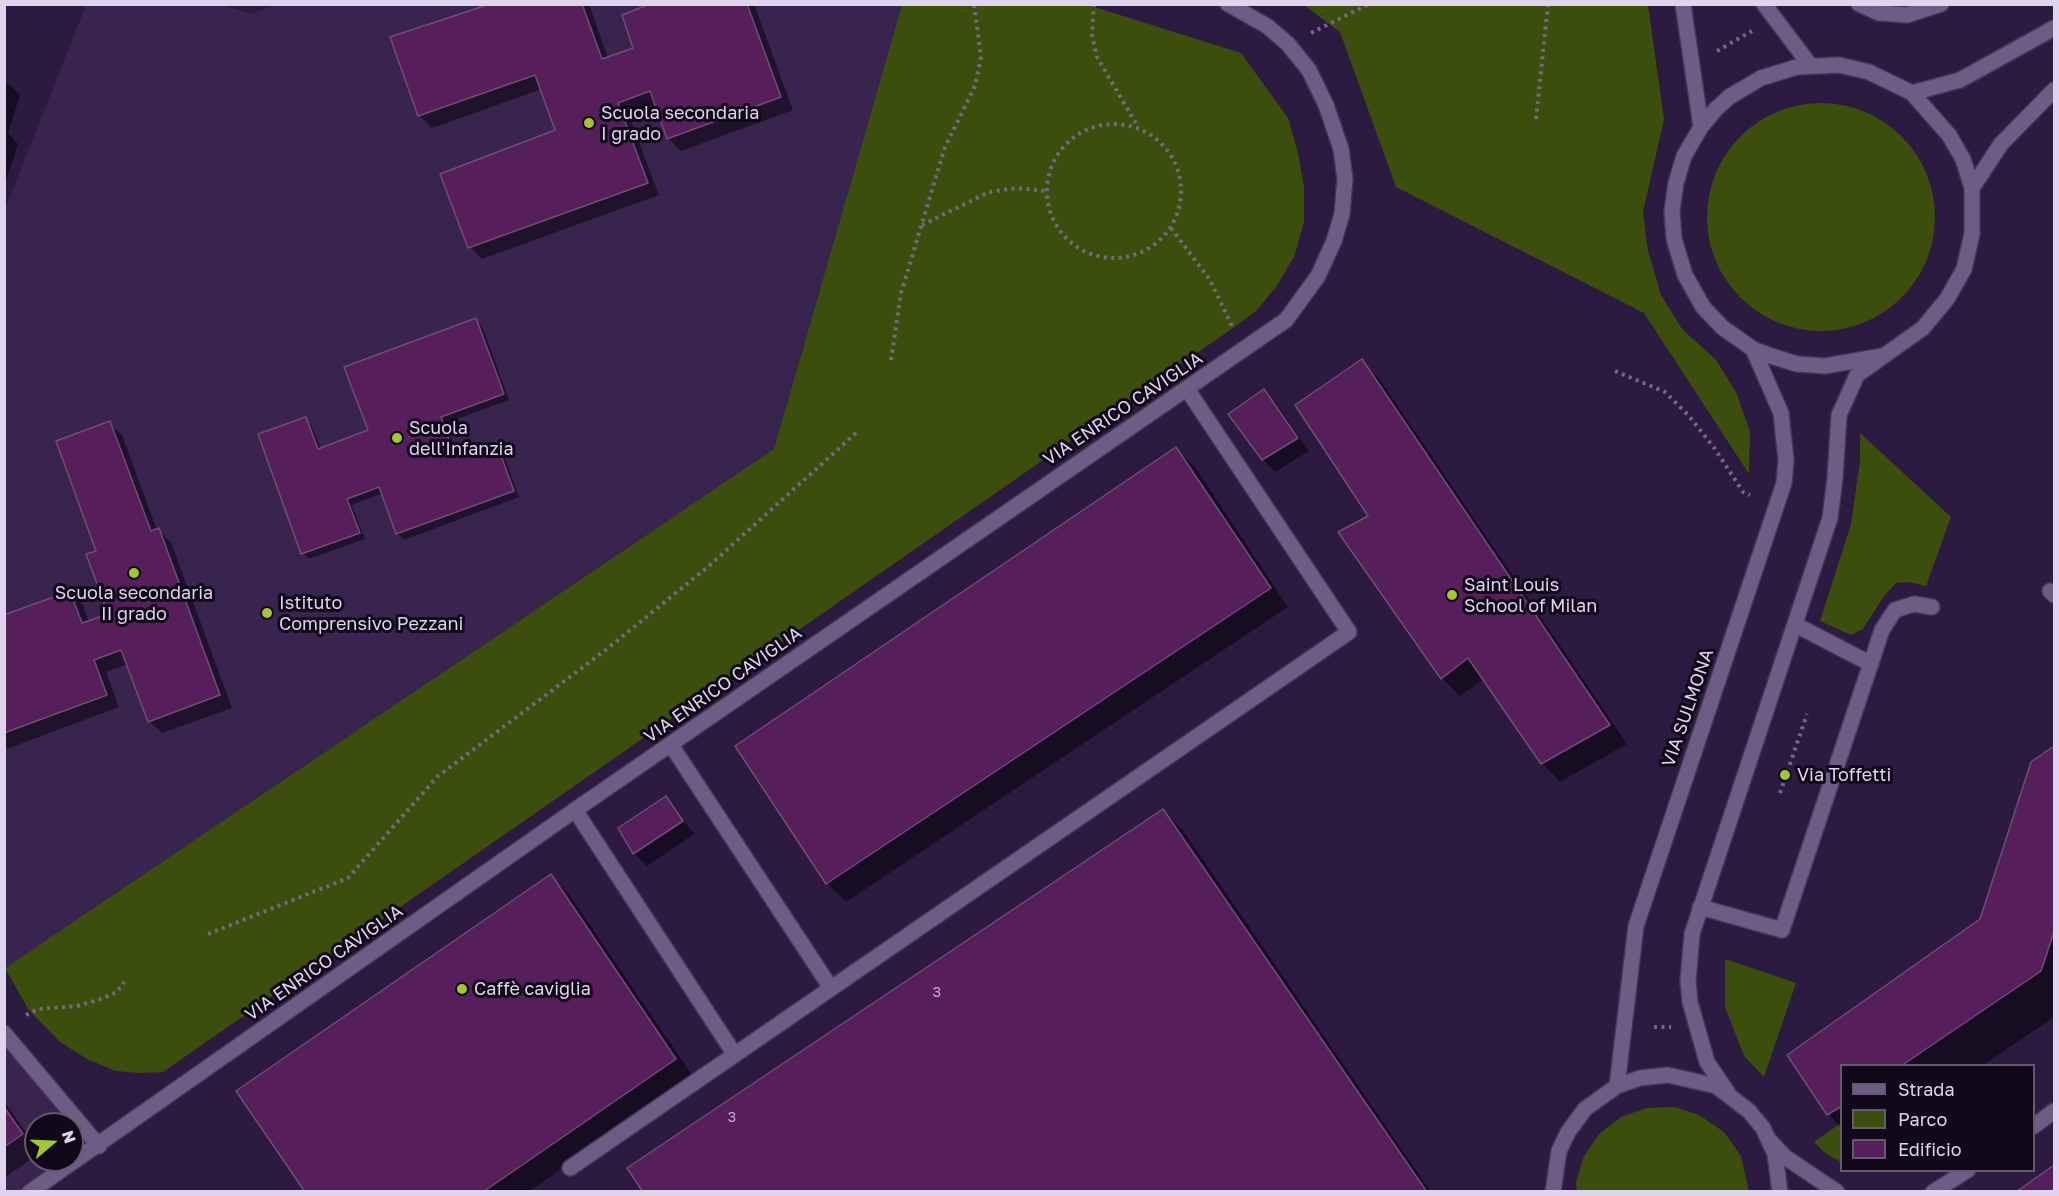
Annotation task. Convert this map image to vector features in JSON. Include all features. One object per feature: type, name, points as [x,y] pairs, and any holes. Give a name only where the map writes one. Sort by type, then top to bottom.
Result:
[{"type":"street","name":"VIA ENRICO CAVIGLIA","points":[[30,1191],[99,1146],[575,810],[1276,329],[1302,302],[1318,276],[1334,241],[1342,214],[1345,179],[1341,149],[1326,105],[1309,70],[1288,44],[1267,26],[1228,4]]},
{"type":"street","points":[[1683,4],[1701,128]]},
{"type":"street","points":[[1764,4],[1810,66]]},
{"type":"street","points":[[1859,4],[1879,13],[1907,15],[1941,4]]},
{"type":"street","points":[[1912,93],[1960,80],[2055,28]]},
{"type":"street","points":[[1837,1191],[1785,1157],[1770,1141],[1754,1117],[1728,1093],[1707,1062],[1690,1002],[1692,934],[1830,518],[1839,416],[1857,375],[1923,328],[1947,299],[1964,269],[1972,234],[1972,188],[1963,159],[1949,135],[1912,93],[1869,72],[1839,66],[1810,66],[1779,71],[1752,82],[1729,98],[1701,128],[1688,148],[1676,183],[1672,220],[1676,248],[1685,275],[1703,307],[1722,328],[1753,349],[1779,359],[1807,365],[1835,365],[1882,356]]},
{"type":"street","points":[[1972,188],[2001,144],[2055,90]]},
{"type":"street","name":"VIA SULMONA","points":[[1617,1086],[1636,926],[1784,483],[1786,460],[1780,413],[1753,349]]},
{"type":"street","points":[[570,1168],[1349,632],[1187,389]]},
{"type":"street","points":[[1700,908],[1782,930],[1882,630],[1895,610],[1914,604],[1932,607]]},
{"type":"street","points":[[1796,625],[1871,664]]},
{"type":"street","points":[[670,745],[831,988]]},
{"type":"street","points":[[575,810],[735,1055]]},
{"type":"street","points":[[4,1033],[99,1146]]},
{"type":"street","points":[[1552,1191],[1557,1158],[1568,1132],[1595,1100],[1617,1086],[1640,1078],[1668,1075],[1702,1081],[1728,1093]]},
{"type":"street","points":[[2035,1125],[2055,1111]]},
{"type":"street","points":[[1770,1141],[1778,1168],[1780,1191]]},
{"type":"street","points":[[1933,1191],[1965,1172]]},
{"type":"path","points":[[891,360],[901,293],[945,147],[975,86],[981,57],[974,4]]},
{"type":"path","points":[[1094,4],[1092,35],[1097,57],[1138,127]]},
{"type":"path","points":[[1288,44],[1369,4]]},
{"type":"path","points":[[1536,119],[1548,4]]},
{"type":"path","points":[[1722,48],[1755,29]]},
{"type":"path","points":[[1117,123],[1138,127],[1155,136],[1170,151],[1179,169],[1182,189],[1180,209],[1171,228],[1157,244],[1138,254],[1117,259],[1095,256],[1076,246],[1060,231],[1050,212],[1047,190],[1050,169],[1060,150],[1076,135],[1095,125],[1117,123]]},
{"type":"path","points":[[922,225],[988,192],[1016,188],[1047,190]]},
{"type":"path","points":[[1171,228],[1210,280],[1236,335]]},
{"type":"path","points":[[1615,371],[1665,392],[1689,416],[1715,449],[1743,492],[1750,495]]},
{"type":"path","points":[[208,934],[348,878],[437,777],[589,663],[710,565],[856,433]]},
{"type":"path","points":[[1780,793],[1807,714]]},
{"type":"path","points":[[26,1015],[38,1009],[77,1006],[98,1000],[117,992],[124,982]]},
{"type":"path","points":[[1654,1027],[1667,1028]]},
{"type":"shaded area","name":"Istituto Comprensivo Pezzani","points":[[278,4],[902,5],[774,449],[5,968],[4,212],[86,5],[221,5],[251,14]]},
{"type":"shaded area","points":[[4,1033],[70,1112],[24,1112],[24,1172],[59,1172],[30,1191],[5,1191]]},
{"type":"shaded area","points":[[84,1128],[99,1146],[84,1156]]},
{"type":"green space","points":[[902,5],[1088,5],[1241,53],[1288,118],[1298,153],[1304,187],[1304,222],[1294,257],[1276,287],[1256,311],[1233,328],[163,1072],[116,1071],[87,1059],[60,1042],[28,1009],[5,968],[774,449]]},
{"type":"green space","points":[[1304,5],[1648,5],[1664,119],[1643,212],[1648,251],[1661,295],[1682,329],[1716,360],[1737,394],[1750,432],[1749,474],[1644,313],[1396,187],[1340,32]]},
{"type":"green space","points":[[1821,103],[1843,105],[1875,116],[1902,136],[1922,163],[1933,195],[1935,217],[1933,239],[1922,271],[1902,298],[1875,318],[1843,329],[1821,331],[1799,329],[1767,318],[1740,298],[1720,271],[1709,239],[1707,217],[1709,195],[1720,163],[1740,136],[1767,116],[1799,105]]},
{"type":"green space","points":[[1860,433],[1951,517],[1926,586],[1909,582],[1896,583],[1884,596],[1863,629],[1851,635],[1820,621],[1851,524],[1860,461]]},
{"type":"green space","points":[[1725,959],[1796,983],[1764,1077],[1744,1056],[1725,1007]]},
{"type":"green space","points":[[1674,1107],[1699,1115],[1724,1132],[1741,1156],[1749,1191],[1577,1191],[1576,1182],[1584,1156],[1600,1133],[1621,1117],[1646,1108]]},
{"type":"green space","points":[[1840,1124],[1840,1161],[1825,1153],[1814,1142]]},
{"type":"building","name":"Scuola secondaria I grado","points":[[490,4],[582,4],[602,59],[633,48],[622,15],[650,4],[747,4],[781,97],[667,139],[650,91],[618,103],[648,183],[468,248],[440,174],[555,130],[535,75],[418,116],[390,37]]},
{"type":"building","name":"Scuola dell'Infanzia","points":[[476,318],[504,394],[441,417],[455,457],[496,442],[514,491],[396,534],[379,487],[347,499],[360,533],[301,554],[258,434],[306,417],[318,449],[368,430],[344,367]]},
{"type":"building","name":"Saint Louis School of Milan","points":[[1362,359],[1610,725],[1541,764],[1468,658],[1441,679],[1338,532],[1368,516],[1295,405]]},
{"type":"building","points":[[1264,389],[1298,438],[1262,460],[1228,414]]},
{"type":"building","name":"Scuola secondaria II grado","points":[[110,421],[151,531],[159,528],[220,695],[148,722],[121,650],[94,660],[107,695],[4,733],[4,615],[70,591],[82,623],[108,614],[86,554],[96,551],[56,441]]},
{"type":"building","points":[[1176,447],[1271,588],[826,884],[735,746]]},
{"type":"building","points":[[2054,746],[2054,932],[2041,971],[1904,1064],[1840,1064],[1840,1107],[1827,1115],[1787,1055],[1980,919],[2031,762]]},
{"type":"building","points":[[666,796],[683,821],[633,854],[618,828]]},
{"type":"building","points":[[1163,809],[1427,1192],[643,1192],[627,1168]]},
{"type":"building","points":[[551,874],[676,1059],[483,1192],[305,1192],[236,1091]]},
{"type":"building","points":[[4,1107],[23,1134],[4,1147]]},
{"type":"building","points":[[2054,1165],[2054,1192],[2016,1192]]},
{"type":"place","name":"Scuola secondaria I grado","points":[[589,123]]},
{"type":"place","name":"Scuola dell'Infanzia","points":[[397,438]]},
{"type":"place","name":"Scuola secondaria II grado","points":[[134,573]]},
{"type":"place","name":"Saint Louis School of Milan","points":[[1452,595]]},
{"type":"place","name":"Istituto Comprensivo Pezzani","points":[[267,613]]},
{"type":"place","name":"Via Toffetti","points":[[1785,775]]},
{"type":"place","name":"Caffè caviglia","points":[[462,989]]}]
